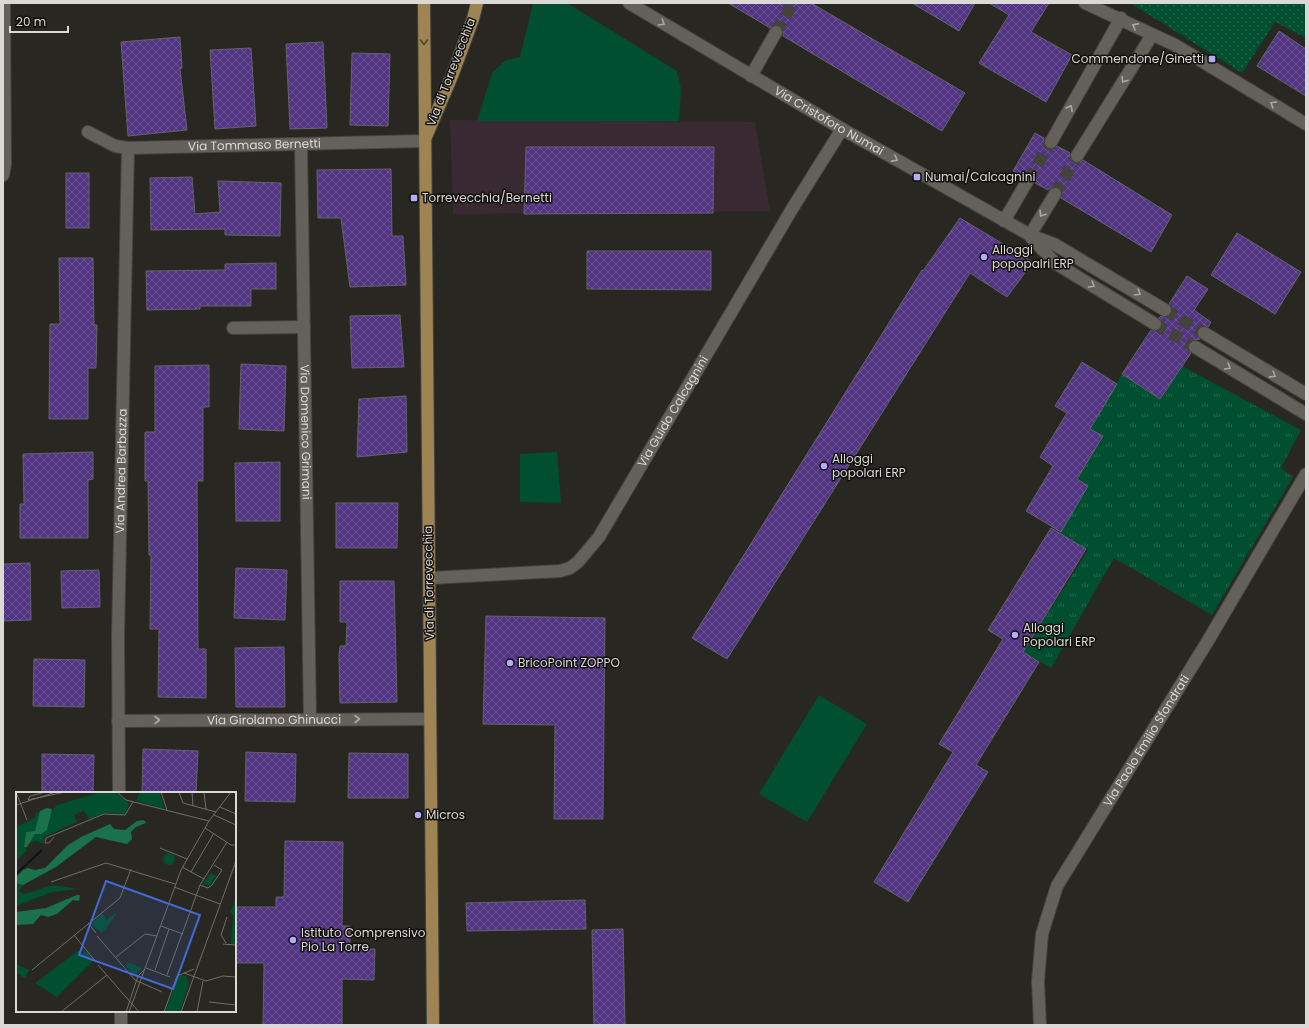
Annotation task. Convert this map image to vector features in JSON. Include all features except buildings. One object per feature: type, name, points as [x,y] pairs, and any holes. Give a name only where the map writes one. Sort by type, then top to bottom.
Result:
[{"type":"main road","name":"Via di Torrevecchia","points":[[424,3],[424,141],[430,578],[433,1025]]},
{"type":"main road","name":"Via di Torrevecchia","points":[[424,141],[452,76],[474,19],[476,3]]},
{"type":"street","points":[[3,175],[5,165],[4,3]]},
{"type":"street","name":"Via Cristoforo Numai","points":[[629,3],[842,130],[1030,235],[1054,244],[1165,310]]},
{"type":"street","points":[[1085,3],[1121,18],[1175,46],[1306,124]]},
{"type":"street","points":[[1107,3],[1121,18]]},
{"type":"street","points":[[1051,142],[1121,18]]},
{"type":"street","points":[[751,76],[776,32]]},
{"type":"street","points":[[1077,156],[1152,35]]},
{"type":"street","name":"Via Guido Calcagnini","points":[[430,578],[550,573],[570,568],[585,555],[599,536],[792,209],[842,130]]},
{"type":"street","name":"Via Tommaso Bernetti","points":[[88,132],[115,146],[128,148],[301,146],[424,141]]},
{"type":"street","name":"Via Domenico Grimani","points":[[301,146],[310,719]]},
{"type":"street","name":"Via Andrea Barbazza","points":[[119,792],[118,620],[128,148]]},
{"type":"street","points":[[1004,220],[1028,180]]},
{"type":"street","points":[[1030,235],[1055,194]]},
{"type":"street","name":"Via Cristoforo Numai","points":[[1030,235],[1055,263],[1155,324]]},
{"type":"street","points":[[233,328],[304,327]]},
{"type":"street","points":[[1204,333],[1306,394]]},
{"type":"street","points":[[1195,347],[1306,414]]},
{"type":"street","name":"Via Paolo Emilio Sfondrati","points":[[1040,1025],[1038,981],[1042,934],[1057,886],[1209,639],[1306,474]]},
{"type":"street","name":"Via Girolamo Ghinucci","points":[[118,721],[430,719]]},
{"type":"street","points":[[121,1012],[121,1025]]},
{"type":"shaded area","points":[[450,120],[755,122],[770,211],[453,214]]},
{"type":"green space","points":[[533,3],[567,3],[677,71],[681,89],[679,121],[477,121],[492,73],[506,60],[520,57]]},
{"type":"green space","points":[[1130,3],[1306,3],[1306,38],[1275,22],[1242,73]]},
{"type":"green space","points":[[1182,366],[1301,430],[1281,468],[1293,477],[1212,615],[1114,558],[1051,668],[1023,652],[1088,550],[1060,533],[1088,486],[1077,479],[1103,436],[1090,429],[1122,374],[1160,399]]},
{"type":"green space","points":[[557,452],[561,503],[520,502],[520,454]]},
{"type":"green space","points":[[819,695],[867,724],[807,822],[759,794]]},
{"type":"tunnel","points":[[776,32],[793,3]]},
{"type":"tunnel","points":[[1028,180],[1051,142]]},
{"type":"tunnel","points":[[1055,194],[1077,156]]},
{"type":"tunnel","points":[[1165,310],[1204,333]]},
{"type":"tunnel","points":[[1155,324],[1195,347]]},
{"type":"place","name":"Commendone/Ginetti","points":[[1212,59]]},
{"type":"place","name":"Numai/Calcagnini","points":[[917,177]]},
{"type":"place","name":"Torrevecchia/Bernetti","points":[[414,198]]},
{"type":"place","name":"Alloggi popopalri ERP","points":[[984,257]]},
{"type":"place","name":"Alloggi popolari ERP","points":[[824,466]]},
{"type":"place","name":"Alloggi Popolari ERP","points":[[1015,635]]},
{"type":"place","name":"BricoPoint ZOPPO","points":[[510,663]]},
{"type":"place","name":"Micros","points":[[418,815]]},
{"type":"place","name":"Istituto Comprensivo Pio La Torre","points":[[293,940]]}]
